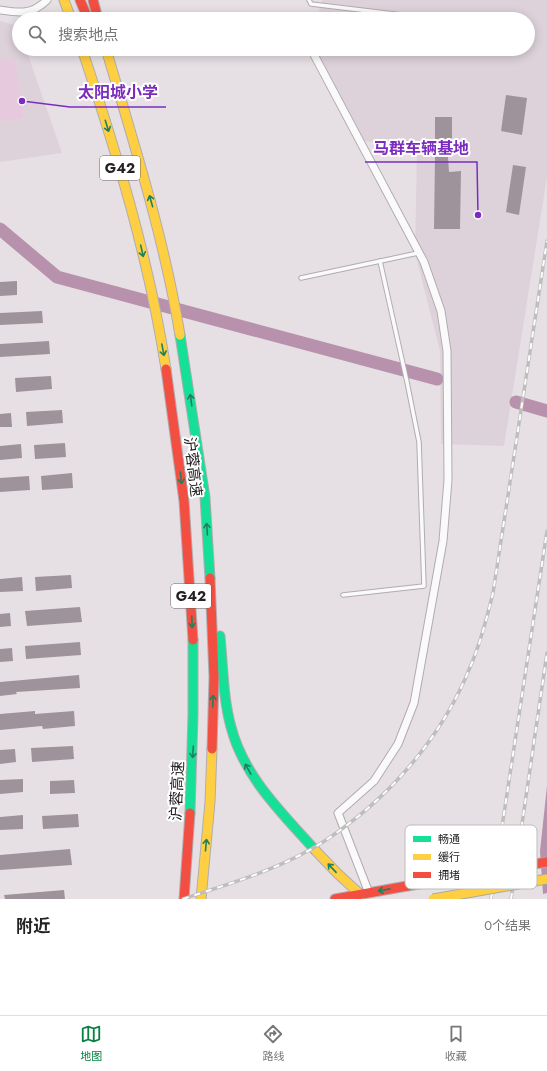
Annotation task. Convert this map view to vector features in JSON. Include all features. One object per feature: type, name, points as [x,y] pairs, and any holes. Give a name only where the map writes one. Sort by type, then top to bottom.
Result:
[{"type":"main road","points":[[64,0],[68,12]]},
{"type":"main road","points":[[80,0],[85,12]]},
{"type":"main road","points":[[93,0],[96,12]]},
{"type":"main road","name":"沪蓉高速","points":[[84,56],[118,161],[134,217],[155,311],[179,460],[190,556],[194,667],[194,732],[184,899]]},
{"type":"main road","points":[[103,56],[120,99]]},
{"type":"main road","name":"G42","points":[[108,56],[120,99]]},
{"type":"main road","name":"沪蓉高速","points":[[120,99],[158,226],[173,293],[205,497],[214,677],[210,802],[201,899]]},
{"type":"main road","points":[[209,557],[225,676],[228,715],[242,758],[258,785],[274,804],[345,882],[365,894]]},
{"type":"main road","points":[[537,864],[547,862]]},
{"type":"main road","points":[[537,881],[547,879]]},
{"type":"main road","points":[[335,899],[405,886]]},
{"type":"main road","points":[[432,899],[490,889]]},
{"type":"street","points":[[26,12],[38,9],[47,0]]},
{"type":"street","points":[[0,10],[15,12]]},
{"type":"street","points":[[315,56],[419,253],[441,311],[446,351],[448,480],[446,510],[443,541],[414,703],[398,744],[374,781],[338,813],[365,894]]},
{"type":"lane","points":[[309,0],[310,4],[377,12]]},
{"type":"lane","points":[[301,278],[419,253]]},
{"type":"lane","points":[[343,595],[424,586],[419,442],[380,261]]},
{"type":"shaded area","points":[[322,0],[547,0],[547,177],[504,446],[441,444],[440,351],[415,253],[417,148],[357,140],[315,56],[535,56],[535,12],[319,12]]},
{"type":"shaded area","points":[[0,21],[12,24],[12,56],[28,56],[62,153],[0,162]]},
{"type":"shaded area","points":[[15,58],[23,118],[0,121],[0,60]]},
{"type":"shaded area","points":[[547,786],[547,893],[543,894],[540,851]]},
{"type":"building","points":[[506,95],[527,98],[522,135],[501,131]]},
{"type":"building","points":[[435,117],[452,117],[452,146],[435,144]]},
{"type":"building","points":[[435,157],[448,157],[449,172],[461,171],[460,229],[434,229]]},
{"type":"building","points":[[513,165],[526,167],[519,215],[506,212]]},
{"type":"building","points":[[17,281],[17,295],[0,296],[0,282]]},
{"type":"building","points":[[42,311],[43,323],[0,325],[0,313]]},
{"type":"building","points":[[49,341],[50,354],[0,357],[0,344]]},
{"type":"building","points":[[51,376],[52,389],[16,392],[15,378]]},
{"type":"building","points":[[62,410],[63,423],[27,426],[26,412]]},
{"type":"building","points":[[11,413],[12,427],[0,427],[0,414]]},
{"type":"building","points":[[65,443],[66,457],[35,459],[34,445]]},
{"type":"building","points":[[21,444],[22,458],[0,460],[0,446]]},
{"type":"building","points":[[72,473],[73,488],[42,490],[41,476]]},
{"type":"building","points":[[29,476],[30,490],[0,492],[0,478]]},
{"type":"building","points":[[71,575],[72,588],[36,591],[35,577]]},
{"type":"building","points":[[22,577],[23,591],[0,592],[0,579]]},
{"type":"building","points":[[80,607],[82,622],[27,626],[25,611]]},
{"type":"building","points":[[10,613],[11,626],[0,627],[0,614]]},
{"type":"building","points":[[80,642],[81,655],[26,659],[25,646]]},
{"type":"building","points":[[12,648],[13,661],[0,662],[0,649]]},
{"type":"building","points":[[79,675],[80,688],[16,692],[17,694],[0,696],[0,682]]},
{"type":"building","points":[[35,711],[35,714],[74,711],[75,726],[43,729],[42,726],[0,730],[0,714]]},
{"type":"building","points":[[73,746],[74,759],[32,762],[31,748]]},
{"type":"building","points":[[15,749],[16,762],[0,764],[0,750]]},
{"type":"building","points":[[23,779],[23,792],[0,794],[0,780]]},
{"type":"building","points":[[74,780],[75,793],[50,794],[50,781]]},
{"type":"building","points":[[78,814],[79,827],[43,829],[42,816]]},
{"type":"building","points":[[23,815],[23,829],[0,830],[0,817]]},
{"type":"building","points":[[70,849],[72,865],[0,870],[0,855]]},
{"type":"building","points":[[64,890],[65,899],[5,899],[4,895]]},
{"type":"waterway","points":[[0,229],[57,277],[437,379]]},
{"type":"waterway","points":[[516,402],[547,411]]},
{"type":"railway","points":[[183,899],[273,868],[307,852],[347,825],[370,806],[411,765],[429,742],[459,692],[475,656],[484,629],[493,593],[547,241]]},
{"type":"railway","points":[[502,825],[547,531]]},
{"type":"railway","points":[[522,825],[547,653]]},
{"type":"railway","points":[[491,899],[493,889]]},
{"type":"railway","points":[[511,899],[512,889]]},
{"type":"traffic: fast","points":[[180,335],[205,497],[210,578]]},
{"type":"traffic: fast","points":[[220,636],[226,705],[237,745],[255,778],[277,808],[315,850]]},
{"type":"traffic: fast","points":[[190,813],[193,715],[193,640]]},
{"type":"traffic: slow","points":[[64,0],[68,12]]},
{"type":"traffic: slow","points":[[84,56],[108,128],[131,207],[151,287],[166,369]]},
{"type":"traffic: slow","points":[[108,56],[138,155],[157,226],[166,262],[180,335]]},
{"type":"traffic: slow","points":[[201,899],[210,802],[212,749]]},
{"type":"traffic: slow","points":[[315,850],[361,895]]},
{"type":"traffic: slow","points":[[537,881],[547,879]]},
{"type":"traffic: slow","points":[[433,899],[490,889]]},
{"type":"traffic: jam","points":[[80,0],[85,12]]},
{"type":"traffic: jam","points":[[93,0],[96,12]]},
{"type":"traffic: jam","points":[[166,369],[184,501],[193,640]]},
{"type":"traffic: jam","points":[[210,578],[214,677],[212,749]]},
{"type":"traffic: jam","points":[[184,899],[190,813]]},
{"type":"traffic: jam","points":[[537,864],[547,862]]},
{"type":"traffic: jam","points":[[335,899],[405,886]]},
{"type":"place","name":"太阳城小学","points":[[22,101]]},
{"type":"place","name":"马群车辆基地","points":[[478,215]]}]
